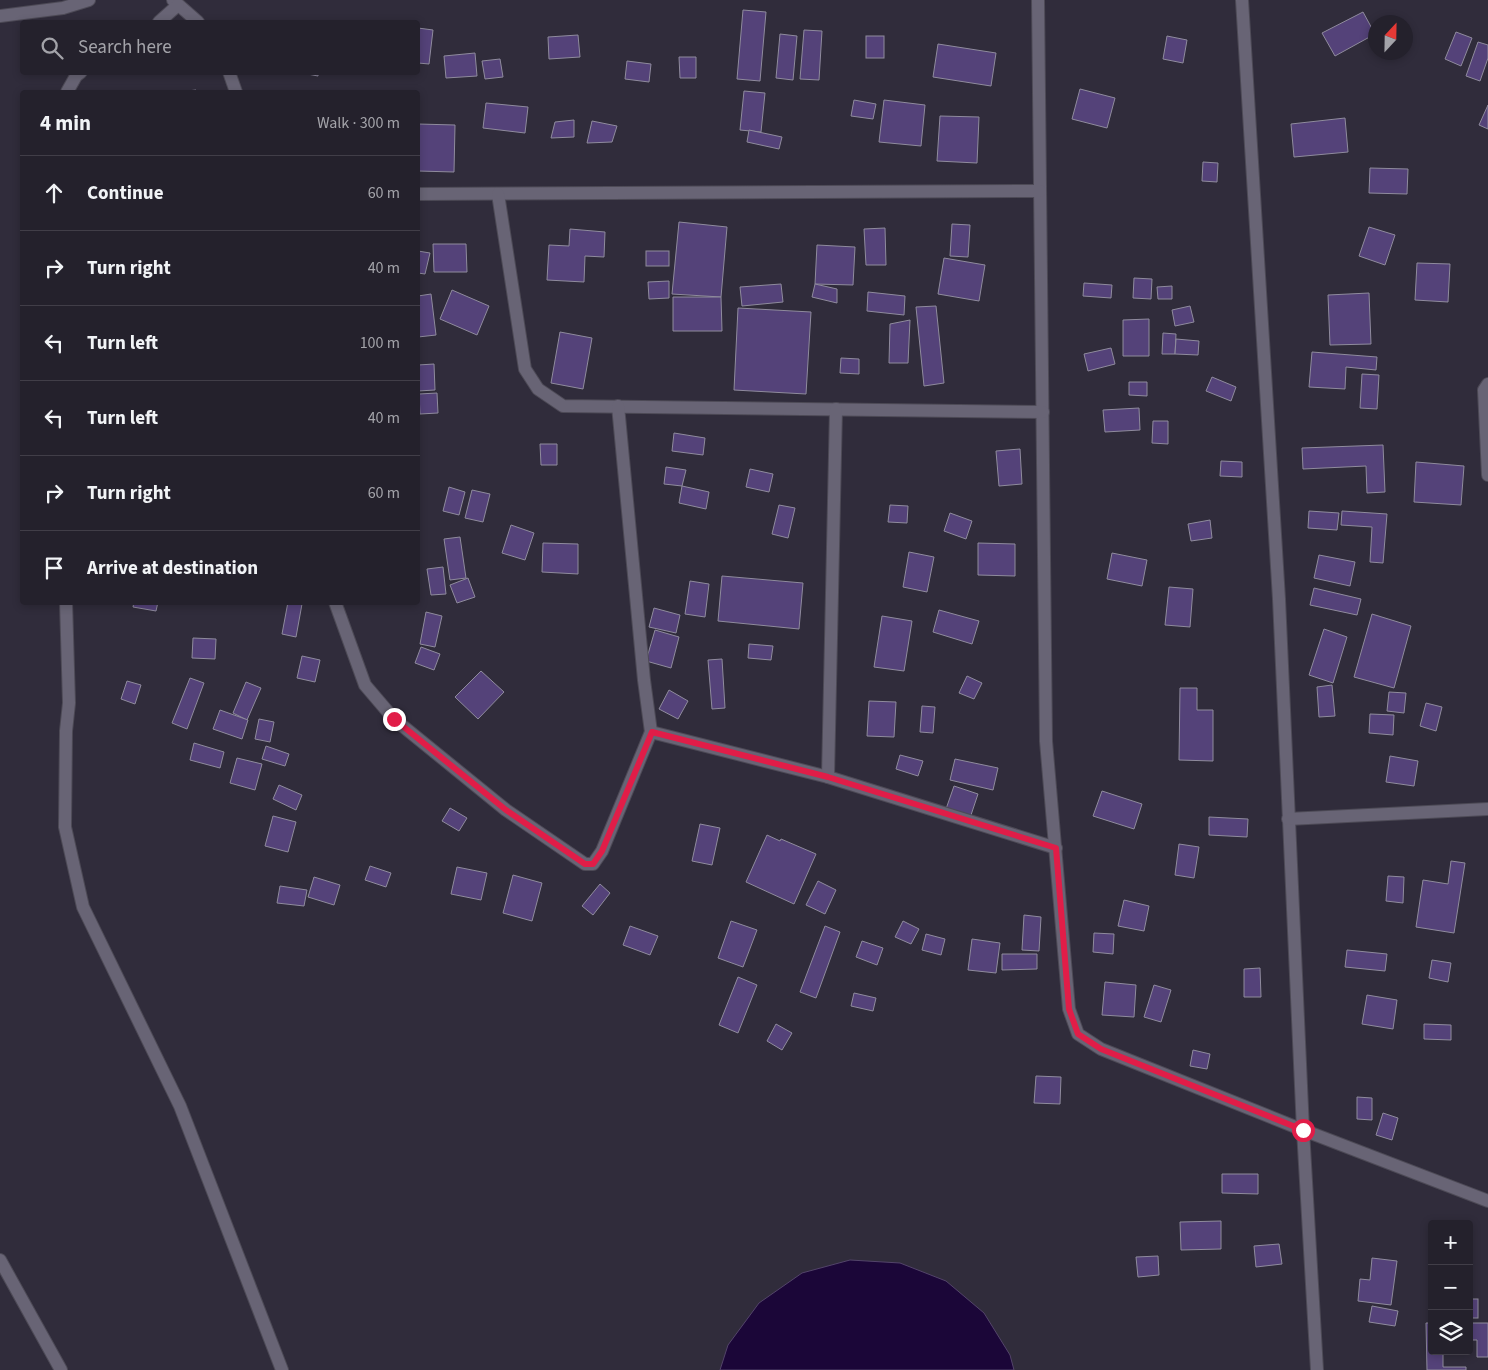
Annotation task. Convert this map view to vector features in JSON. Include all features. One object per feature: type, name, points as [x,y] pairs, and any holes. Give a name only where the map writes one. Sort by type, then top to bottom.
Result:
[{"type":"street","points":[[0,16],[63,8],[89,0]]},
{"type":"street","points":[[1038,0],[1046,741],[1069,1009],[1078,1034],[1101,1049],[1303,1130],[1488,1201]]},
{"type":"street","points":[[1242,0],[1279,599],[1303,1130],[1317,1370]]},
{"type":"street","points":[[161,20],[176,2],[196,20]]},
{"type":"street","points":[[68,90],[77,75]]},
{"type":"street","points":[[230,75],[235,90]]},
{"type":"street","points":[[420,194],[1040,191]]},
{"type":"street","points":[[498,194],[525,369],[538,389],[562,406],[1042,412]]},
{"type":"street","points":[[1488,384],[1484,390],[1488,475]]},
{"type":"street","points":[[335,605],[365,686],[394,719],[506,810],[585,864],[593,864],[602,851],[652,732],[644,680],[618,406]]},
{"type":"street","points":[[828,777],[836,409]]},
{"type":"street","points":[[66,605],[69,703],[66,731],[65,827],[82,907],[180,1106],[282,1370]]},
{"type":"street","points":[[652,732],[828,777],[1056,848]]},
{"type":"street","points":[[1288,819],[1488,809]]},
{"type":"street","points":[[0,1260],[61,1370]]},
{"type":"shaded area","points":[[850,1260],[900,1263],[946,1281],[984,1313],[1010,1355],[1014,1370],[720,1370],[728,1345],[759,1303],[802,1273]]},
{"type":"building","points":[[743,10],[766,12],[760,81],[737,79]]},
{"type":"building","points":[[1363,12],[1368,21],[1368,38],[1335,56],[1322,33]]},
{"type":"building","points":[[420,28],[433,30],[429,64],[420,63]]},
{"type":"building","points":[[804,30],[822,31],[819,80],[800,79]]},
{"type":"building","points":[[1456,32],[1472,38],[1461,66],[1445,59]]},
{"type":"building","points":[[780,34],[797,36],[793,80],[776,78]]},
{"type":"building","points":[[578,35],[580,57],[549,59],[548,37]]},
{"type":"building","points":[[866,36],[884,36],[884,58],[866,58]]},
{"type":"building","points":[[1167,36],[1187,40],[1183,63],[1163,59]]},
{"type":"building","points":[[1478,42],[1488,45],[1488,58],[1480,81],[1466,76]]},
{"type":"building","points":[[938,44],[996,53],[991,86],[933,77]]},
{"type":"building","points":[[475,53],[477,76],[446,78],[444,56]]},
{"type":"building","points":[[679,57],[696,57],[696,78],[680,78]]},
{"type":"building","points":[[500,59],[503,77],[485,79],[482,61]]},
{"type":"building","points":[[627,61],[651,64],[649,82],[625,79]]},
{"type":"building","points":[[1080,89],[1115,98],[1107,128],[1072,119]]},
{"type":"building","points":[[744,91],[765,93],[761,132],[740,130]]},
{"type":"building","points":[[854,100],[876,104],[873,119],[851,116]]},
{"type":"building","points":[[884,100],[925,105],[921,146],[879,142]]},
{"type":"building","points":[[486,103],[528,107],[525,133],[483,128]]},
{"type":"building","points":[[1488,105],[1488,129],[1479,125]]},
{"type":"building","points":[[940,116],[979,117],[977,163],[937,161]]},
{"type":"building","points":[[1345,118],[1348,152],[1294,157],[1291,124]]},
{"type":"building","points":[[574,120],[574,137],[551,138],[555,122]]},
{"type":"building","points":[[592,121],[617,126],[612,142],[587,143]]},
{"type":"building","points":[[420,124],[455,125],[454,172],[420,171]]},
{"type":"building","points":[[749,130],[782,137],[779,149],[747,142]]},
{"type":"building","points":[[1203,162],[1218,163],[1217,182],[1202,181]]},
{"type":"building","points":[[1370,168],[1408,169],[1407,194],[1369,193]]},
{"type":"building","points":[[679,222],[727,227],[721,297],[672,294]]},
{"type":"building","points":[[952,224],[970,225],[968,257],[950,256]]},
{"type":"building","points":[[1369,227],[1395,235],[1385,265],[1359,256]]},
{"type":"building","points":[[885,228],[886,265],[866,265],[864,229]]},
{"type":"building","points":[[570,229],[605,232],[604,257],[585,256],[584,282],[547,280],[549,245],[569,246]]},
{"type":"building","points":[[433,244],[466,244],[467,272],[434,272]]},
{"type":"building","points":[[817,245],[855,247],[853,285],[815,284]]},
{"type":"building","points":[[420,251],[430,253],[425,274],[420,273]]},
{"type":"building","points":[[646,251],[669,251],[669,266],[646,266]]},
{"type":"building","points":[[944,258],[985,265],[979,301],[938,294]]},
{"type":"building","points":[[1417,263],[1450,264],[1448,302],[1415,300]]},
{"type":"building","points":[[1134,278],[1152,279],[1151,299],[1133,298]]},
{"type":"building","points":[[669,281],[669,298],[649,299],[648,282]]},
{"type":"building","points":[[1084,283],[1112,285],[1111,298],[1083,296]]},
{"type":"building","points":[[781,284],[783,302],[742,306],[740,287]]},
{"type":"building","points":[[815,284],[837,289],[837,303],[812,297]]},
{"type":"building","points":[[1172,286],[1172,299],[1158,299],[1157,287]]},
{"type":"building","points":[[452,290],[489,306],[477,335],[440,319]]},
{"type":"building","points":[[868,292],[905,296],[904,315],[867,311]]},
{"type":"building","points":[[1369,293],[1371,344],[1330,345],[1328,295]]},
{"type":"building","points":[[431,294],[436,335],[420,337],[420,296]]},
{"type":"building","points":[[673,297],[721,297],[722,331],[673,331]]},
{"type":"building","points":[[936,306],[944,383],[924,386],[916,307]]},
{"type":"building","points":[[1190,306],[1194,322],[1175,326],[1172,310]]},
{"type":"building","points":[[738,308],[811,312],[806,394],[734,390]]},
{"type":"building","points":[[1149,319],[1149,356],[1123,356],[1123,320]]},
{"type":"building","points":[[910,320],[908,363],[889,363],[890,324]]},
{"type":"building","points":[[560,332],[592,338],[583,389],[551,383]]},
{"type":"building","points":[[1163,333],[1176,334],[1175,354],[1162,354]]},
{"type":"building","points":[[1176,339],[1199,341],[1198,355],[1175,354]]},
{"type":"building","points":[[1111,348],[1115,364],[1088,371],[1084,354]]},
{"type":"building","points":[[1312,352],[1377,357],[1376,370],[1346,367],[1345,389],[1309,387]]},
{"type":"building","points":[[841,358],[859,359],[859,374],[840,373]]},
{"type":"building","points":[[434,364],[435,390],[420,391],[420,365]]},
{"type":"building","points":[[1362,374],[1379,375],[1377,409],[1360,408]]},
{"type":"building","points":[[1212,377],[1236,387],[1231,401],[1206,391]]},
{"type":"building","points":[[1129,382],[1147,382],[1147,396],[1129,395]]},
{"type":"building","points":[[437,393],[438,413],[420,414],[420,394]]},
{"type":"building","points":[[1139,408],[1140,430],[1105,432],[1103,410]]},
{"type":"building","points":[[1153,421],[1168,421],[1168,444],[1152,443]]},
{"type":"building","points":[[674,433],[705,438],[703,455],[672,451]]},
{"type":"building","points":[[540,444],[557,444],[557,465],[541,465]]},
{"type":"building","points":[[1383,445],[1385,492],[1367,493],[1366,466],[1303,469],[1302,448]]},
{"type":"building","points":[[1020,449],[1022,484],[999,486],[996,451]]},
{"type":"building","points":[[1221,461],[1242,462],[1242,477],[1220,476]]},
{"type":"building","points":[[1416,462],[1464,466],[1461,505],[1414,502]]},
{"type":"building","points":[[666,467],[686,470],[682,486],[664,484]]},
{"type":"building","points":[[750,469],[773,474],[769,492],[746,487]]},
{"type":"building","points":[[682,486],[709,492],[706,509],[679,503]]},
{"type":"building","points":[[449,487],[465,492],[459,515],[443,511]]},
{"type":"building","points":[[472,490],[490,494],[483,522],[465,518]]},
{"type":"building","points":[[779,505],[795,508],[788,538],[772,534]]},
{"type":"building","points":[[890,505],[908,506],[907,523],[888,522]]},
{"type":"building","points":[[1309,511],[1339,513],[1337,530],[1308,528]]},
{"type":"building","points":[[1342,511],[1387,514],[1383,563],[1370,562],[1372,527],[1341,525]]},
{"type":"building","points":[[950,513],[972,521],[966,539],[944,531]]},
{"type":"building","points":[[1210,520],[1212,538],[1191,541],[1188,524]]},
{"type":"building","points":[[511,525],[534,533],[525,560],[502,553]]},
{"type":"building","points":[[460,537],[466,578],[450,580],[444,539]]},
{"type":"building","points":[[543,543],[578,544],[578,574],[542,572]]},
{"type":"building","points":[[978,543],[1015,544],[1015,576],[978,575]]},
{"type":"building","points":[[909,552],[934,557],[927,592],[903,587]]},
{"type":"building","points":[[1112,553],[1147,560],[1142,586],[1107,579]]},
{"type":"building","points":[[1319,555],[1355,562],[1350,586],[1314,578]]},
{"type":"building","points":[[443,567],[446,594],[431,595],[427,569]]},
{"type":"building","points":[[722,576],[803,583],[799,629],[718,621]]},
{"type":"building","points":[[468,578],[475,597],[457,603],[450,585]]},
{"type":"building","points":[[690,581],[709,584],[705,617],[685,614]]},
{"type":"building","points":[[1169,587],[1193,589],[1190,627],[1165,625]]},
{"type":"building","points":[[1314,588],[1361,599],[1357,615],[1310,605]]},
{"type":"building","points":[[133,605],[157,605],[156,611],[133,607]]},
{"type":"building","points":[[287,605],[302,605],[296,637],[282,634]]},
{"type":"building","points":[[654,608],[680,615],[676,633],[649,627]]},
{"type":"building","points":[[939,610],[979,621],[972,644],[933,632]]},
{"type":"building","points":[[426,612],[442,616],[435,647],[420,644]]},
{"type":"building","points":[[1372,614],[1411,626],[1394,688],[1354,677]]},
{"type":"building","points":[[882,616],[912,621],[904,671],[874,667]]},
{"type":"building","points":[[1324,629],[1347,637],[1333,683],[1309,675]]},
{"type":"building","points":[[655,630],[679,637],[671,668],[646,661]]},
{"type":"building","points":[[193,638],[216,639],[215,659],[192,658]]},
{"type":"building","points":[[749,644],[773,646],[771,660],[748,658]]},
{"type":"building","points":[[421,647],[440,654],[434,670],[415,663]]},
{"type":"building","points":[[302,656],[320,660],[315,682],[297,678]]},
{"type":"building","points":[[722,659],[725,708],[712,709],[708,660]]},
{"type":"building","points":[[481,671],[504,692],[478,719],[455,697]]},
{"type":"building","points":[[967,676],[982,683],[974,699],[959,693]]},
{"type":"building","points":[[190,678],[204,683],[187,729],[172,723]]},
{"type":"building","points":[[127,681],[141,685],[135,704],[121,699]]},
{"type":"building","points":[[246,682],[261,688],[247,720],[233,713]]},
{"type":"building","points":[[1332,685],[1335,716],[1319,717],[1317,687]]},
{"type":"building","points":[[1180,688],[1197,688],[1197,710],[1213,710],[1213,761],[1179,760]]},
{"type":"building","points":[[669,690],[688,701],[678,719],[659,709]]},
{"type":"building","points":[[1389,692],[1406,693],[1404,713],[1387,711]]},
{"type":"building","points":[[869,701],[896,702],[894,737],[867,736]]},
{"type":"building","points":[[1426,703],[1442,707],[1436,731],[1420,726]]},
{"type":"building","points":[[922,706],[935,707],[933,733],[920,732]]},
{"type":"building","points":[[220,710],[248,720],[242,739],[213,729]]},
{"type":"building","points":[[1370,714],[1394,715],[1393,735],[1369,733]]},
{"type":"building","points":[[259,719],[274,722],[270,742],[255,739]]},
{"type":"building","points":[[194,743],[224,752],[220,768],[190,760]]},
{"type":"building","points":[[266,746],[289,754],[285,766],[262,759]]},
{"type":"building","points":[[900,755],[923,761],[918,776],[896,769]]},
{"type":"building","points":[[1390,756],[1418,761],[1414,786],[1386,782]]},
{"type":"building","points":[[237,758],[262,764],[255,790],[230,783]]},
{"type":"building","points":[[955,759],[998,768],[993,790],[950,780]]},
{"type":"building","points":[[279,785],[302,795],[296,810],[273,799]]},
{"type":"building","points":[[954,786],[978,794],[970,818],[946,809]]},
{"type":"building","points":[[1102,791],[1142,804],[1134,829],[1093,816]]},
{"type":"building","points":[[450,808],[467,818],[459,831],[442,821]]},
{"type":"building","points":[[273,816],[296,822],[288,852],[265,846]]},
{"type":"building","points":[[1209,817],[1248,819],[1247,837],[1209,835]]},
{"type":"building","points":[[700,824],[720,828],[712,865],[692,861]]},
{"type":"building","points":[[767,835],[816,854],[794,904],[746,882]]},
{"type":"building","points":[[1179,844],[1199,847],[1194,878],[1175,875]]},
{"type":"building","points":[[1451,861],[1465,863],[1454,933],[1416,927],[1423,880],[1448,884]]},
{"type":"building","points":[[370,866],[391,873],[386,887],[365,880]]},
{"type":"building","points":[[457,867],[487,873],[481,900],[451,894]]},
{"type":"building","points":[[513,875],[542,883],[532,921],[503,913]]},
{"type":"building","points":[[1388,876],[1404,877],[1403,903],[1386,901]]},
{"type":"building","points":[[314,877],[340,885],[334,905],[308,897]]},
{"type":"building","points":[[818,881],[836,890],[825,914],[806,905]]},
{"type":"building","points":[[600,884],[610,893],[593,915],[582,906]]},
{"type":"building","points":[[280,886],[307,890],[304,906],[277,903]]},
{"type":"building","points":[[1124,900],[1149,906],[1144,931],[1118,926]]},
{"type":"building","points":[[1024,915],[1041,917],[1039,951],[1022,950]]},
{"type":"building","points":[[731,921],[757,930],[743,967],[718,958]]},
{"type":"building","points":[[903,921],[919,929],[911,944],[895,937]]},
{"type":"building","points":[[630,926],[658,936],[650,955],[623,945]]},
{"type":"building","points":[[825,926],[840,932],[816,998],[800,992]]},
{"type":"building","points":[[1094,933],[1114,934],[1113,954],[1093,952]]},
{"type":"building","points":[[926,934],[945,939],[941,955],[922,950]]},
{"type":"building","points":[[972,939],[1000,943],[996,973],[968,970]]},
{"type":"building","points":[[862,941],[883,948],[877,965],[856,957]]},
{"type":"building","points":[[1347,950],[1387,954],[1385,971],[1345,967]]},
{"type":"building","points":[[1002,954],[1037,954],[1037,969],[1002,970]]},
{"type":"building","points":[[1432,960],[1451,963],[1448,982],[1429,978]]},
{"type":"building","points":[[1260,968],[1261,997],[1244,997],[1244,969]]},
{"type":"building","points":[[738,977],[757,985],[738,1033],[719,1025]]},
{"type":"building","points":[[1105,982],[1136,985],[1134,1017],[1102,1015]]},
{"type":"building","points":[[1154,985],[1171,990],[1161,1022],[1144,1017]]},
{"type":"building","points":[[854,993],[876,998],[873,1011],[851,1006]]},
{"type":"building","points":[[1367,995],[1397,1000],[1393,1029],[1362,1024]]},
{"type":"building","points":[[776,1024],[792,1033],[782,1050],[767,1041]]},
{"type":"building","points":[[1424,1024],[1451,1025],[1451,1040],[1424,1039]]},
{"type":"building","points":[[1193,1050],[1210,1054],[1207,1069],[1190,1066]]},
{"type":"building","points":[[1036,1076],[1061,1077],[1060,1104],[1034,1103]]},
{"type":"building","points":[[1357,1097],[1372,1098],[1372,1120],[1357,1119]]},
{"type":"building","points":[[1383,1113],[1398,1118],[1392,1140],[1376,1135]]},
{"type":"building","points":[[1222,1174],[1258,1174],[1258,1194],[1222,1193]]},
{"type":"building","points":[[1221,1221],[1221,1249],[1181,1250],[1180,1222]]},
{"type":"building","points":[[1279,1244],[1282,1264],[1256,1267],[1254,1246]]},
{"type":"building","points":[[1158,1256],[1159,1275],[1138,1277],[1136,1257]]},
{"type":"building","points":[[1372,1258],[1397,1261],[1391,1305],[1358,1301],[1360,1279],[1370,1280]]},
{"type":"building","points":[[1473,1299],[1478,1299],[1478,1318],[1473,1318]]},
{"type":"building","points":[[1372,1306],[1398,1311],[1395,1326],[1369,1322]]},
{"type":"building","points":[[1426,1323],[1428,1323],[1428,1355],[1443,1355],[1443,1367],[1466,1367],[1466,1370],[1427,1370]]},
{"type":"building","points":[[1473,1323],[1488,1323],[1488,1357],[1477,1357],[1477,1340],[1473,1340]]},
{"type":"route","points":[[394,719],[506,810],[585,864],[593,864],[602,851],[652,732],[828,777],[1056,848],[1069,1009],[1078,1034],[1101,1049],[1303,1130]]}]
